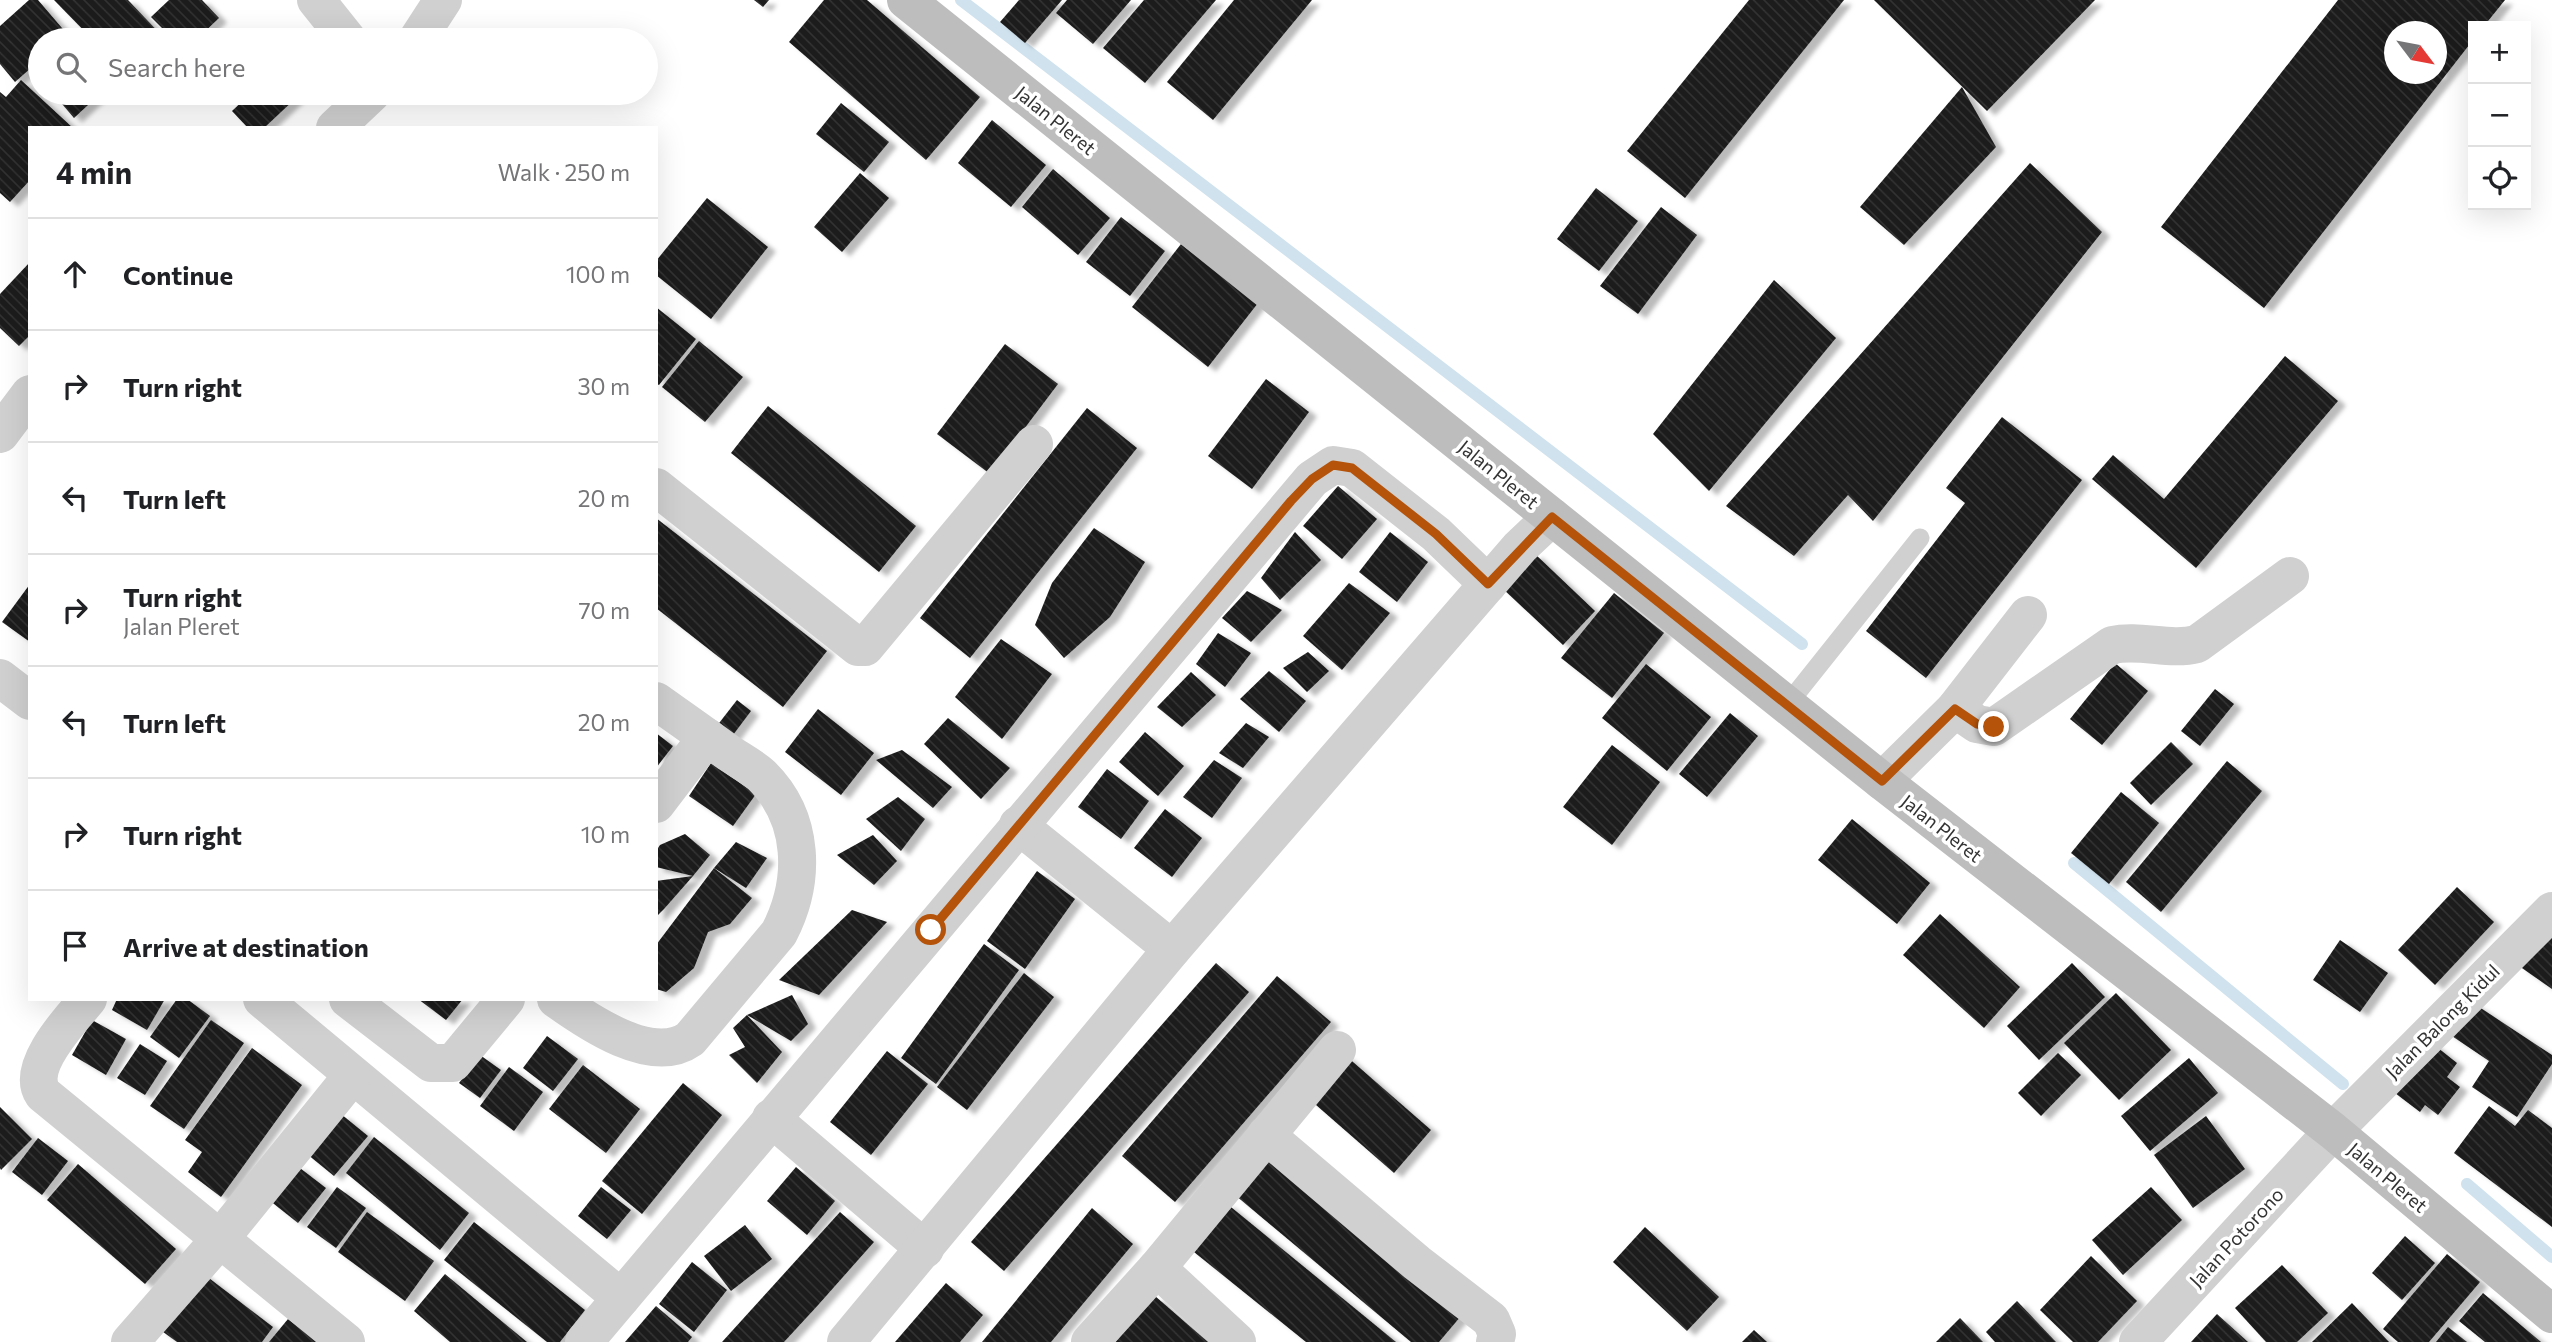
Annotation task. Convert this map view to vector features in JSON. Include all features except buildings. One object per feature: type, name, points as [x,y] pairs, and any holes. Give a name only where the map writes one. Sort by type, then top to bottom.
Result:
[{"type":"main road","name":"Jalan Pleret","points":[[906,0],[1882,781],[2333,1131],[2552,1314]]},
{"type":"street","points":[[316,0],[338,28]]},
{"type":"street","points":[[425,28],[443,0]]},
{"type":"street","points":[[337,126],[359,105]]},
{"type":"street","points":[[658,489],[858,648],[865,647],[1034,444]]},
{"type":"street","points":[[584,1342],[1312,479],[1333,465],[1352,468],[1436,534],[1488,584]]},
{"type":"street","points":[[846,1342],[1172,949],[1488,584],[1552,517]]},
{"type":"street","points":[[1955,709],[1977,724],[1994,727],[2112,645],[2131,641],[2185,647],[2197,645],[2290,576]]},
{"type":"street","points":[[1882,781],[1955,709],[2028,615]]},
{"type":"street","points":[[0,678],[28,699]]},
{"type":"street","points":[[559,1001],[594,1026],[617,1037],[666,1049],[679,1047],[690,1039],[779,933],[788,916],[798,866],[793,823],[761,775],[658,702]]},
{"type":"street","points":[[658,801],[707,737]]},
{"type":"street","points":[[1018,825],[1172,949]]},
{"type":"street","name":"Jalan Balong Kidul","points":[[2333,1131],[2552,911]]},
{"type":"street","points":[[88,1001],[43,1061],[39,1070],[38,1087],[346,1342]]},
{"type":"street","points":[[264,1001],[621,1298]]},
{"type":"street","points":[[351,1001],[431,1063],[442,1065],[453,1062],[504,1001]]},
{"type":"street","points":[[1090,1342],[1157,1268],[1337,1050]]},
{"type":"street","points":[[130,1342],[220,1239],[352,1076]]},
{"type":"street","points":[[771,1118],[925,1250]]},
{"type":"street","name":"Jalan Potorono","points":[[2138,1342],[2333,1131]]},
{"type":"street","points":[[1266,1135],[1417,1263],[1491,1320],[1497,1334],[1494,1342]]},
{"type":"street","points":[[1157,1268],[1237,1342]]},
{"type":"lane","points":[[1787,705],[1920,538]]},
{"type":"waterway","points":[[961,0],[1802,644]]},
{"type":"waterway","points":[[2074,863],[2343,1084]]},
{"type":"waterway","points":[[2467,1184],[2552,1257]]},
{"type":"route","points":[[931,930],[1291,501],[1312,479],[1333,465],[1352,468],[1436,534],[1488,584],[1520,547],[1552,517],[1882,781],[1955,709],[1977,724],[1994,727]]}]
